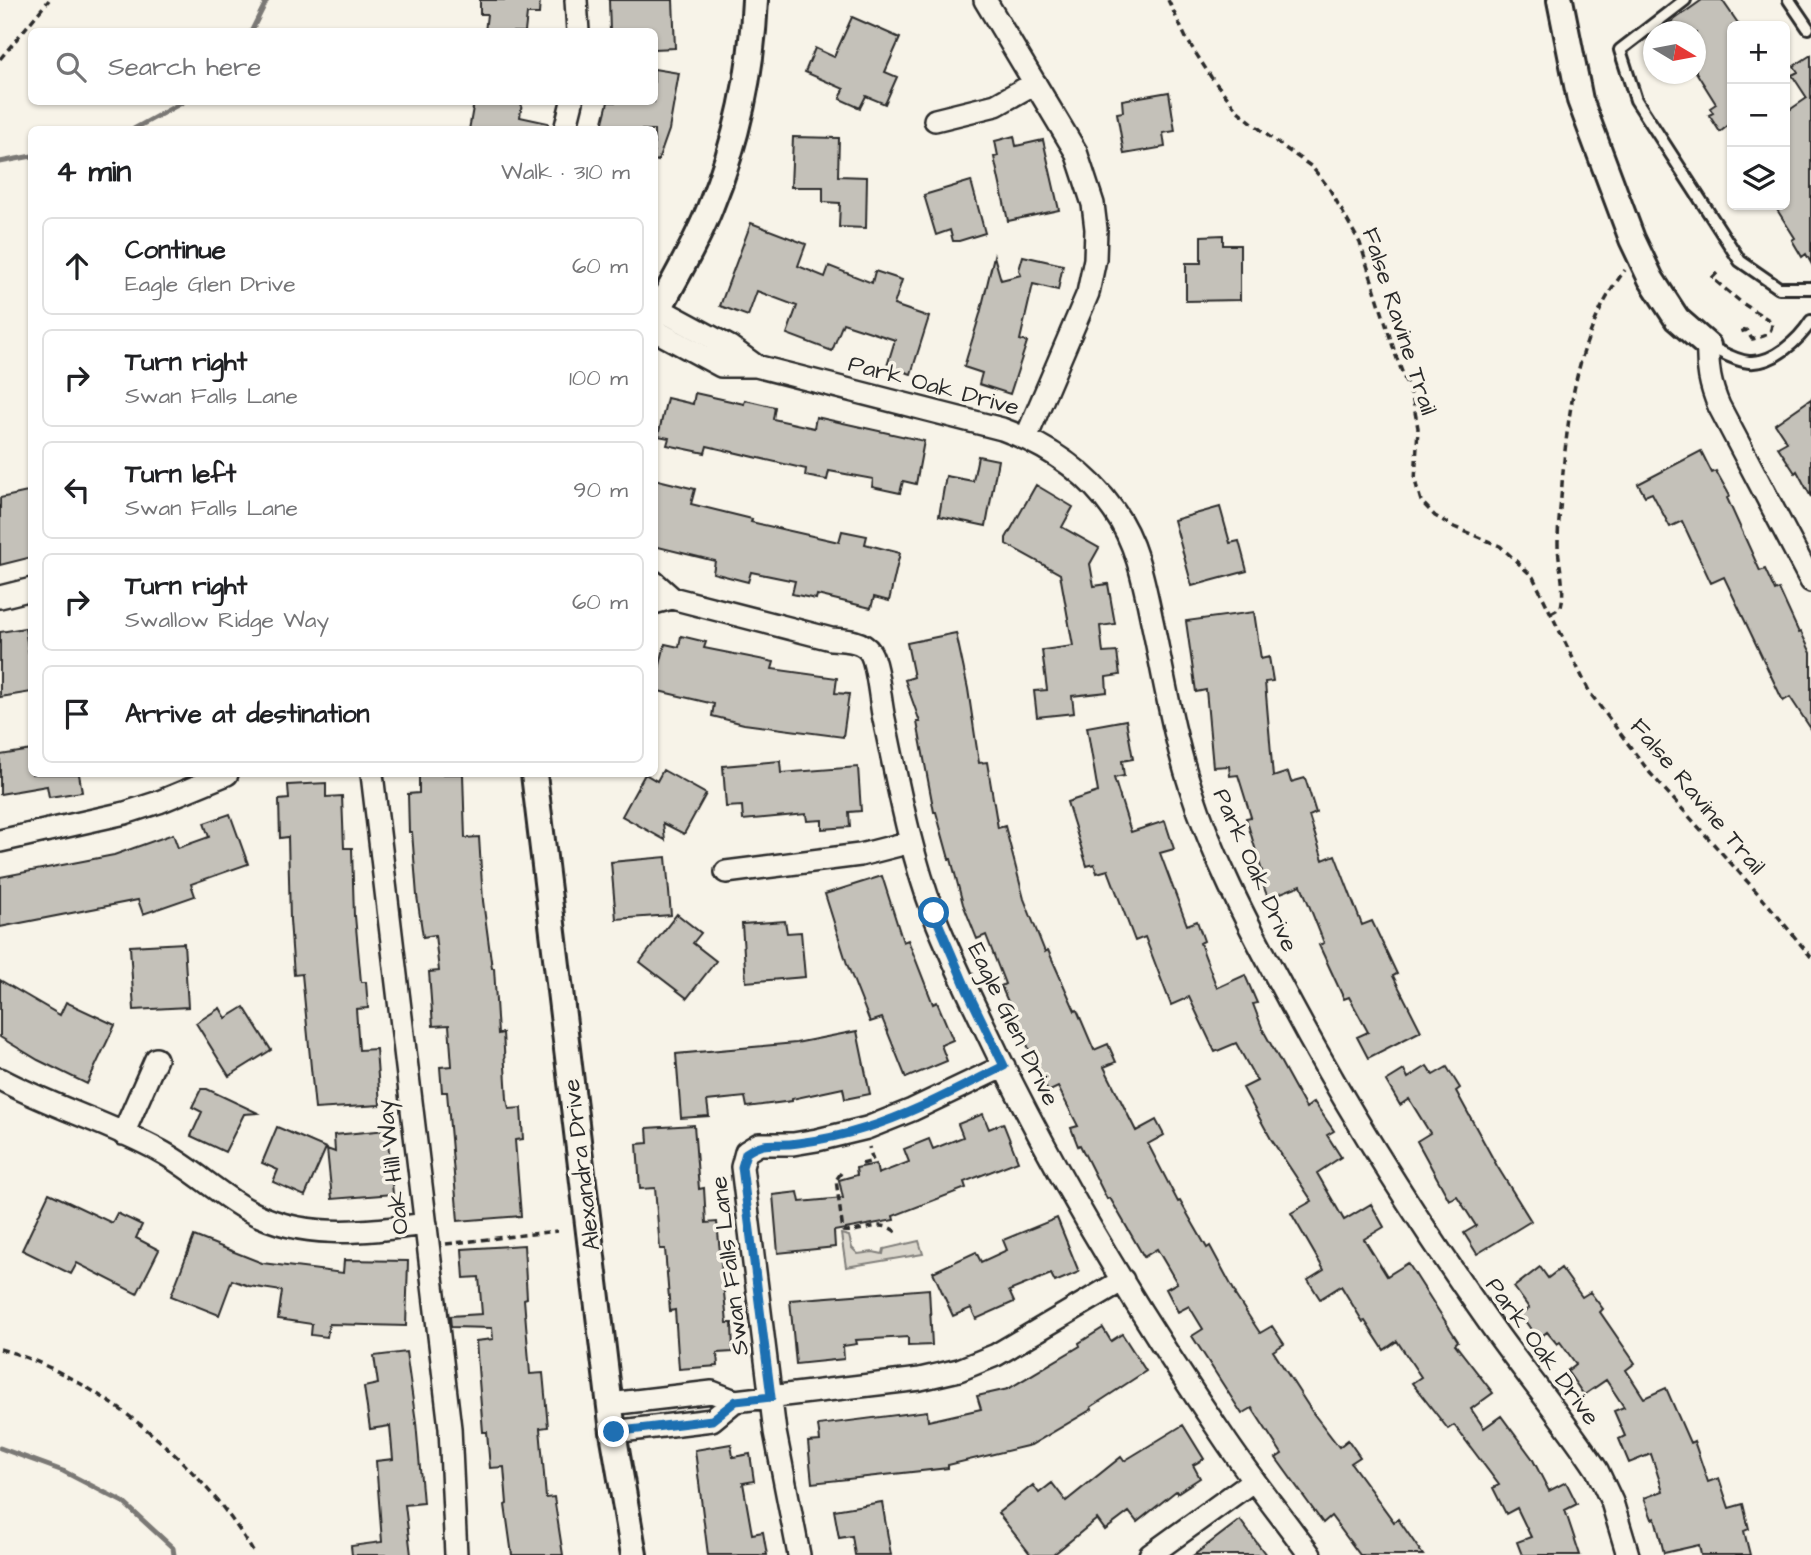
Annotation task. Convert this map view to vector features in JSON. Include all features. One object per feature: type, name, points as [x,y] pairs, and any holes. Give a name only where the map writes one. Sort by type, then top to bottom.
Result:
[{"type":"street","points":[[576,0],[578,28]]},
{"type":"street","points":[[658,312],[704,221],[723,175],[747,77],[755,0]]},
{"type":"street","points":[[985,0],[1076,152],[1093,204],[1096,229],[1095,259],[1088,293],[1026,438]]},
{"type":"street","points":[[1560,0],[1580,100],[1620,211],[1642,261],[1676,319],[1708,346],[1707,368],[1718,406],[1811,581]]},
{"type":"street","points":[[935,120],[996,105],[1035,83]]},
{"type":"street","points":[[566,126],[571,105]]},
{"type":"street","name":"Park Oak Drive","points":[[658,317],[701,343],[721,366],[756,366],[1002,429],[1026,438],[1051,451],[1077,471],[1097,489],[1116,513],[1131,542],[1143,578],[1190,787],[1205,830],[1257,941],[1314,1048],[1428,1235],[1597,1470],[1612,1502],[1628,1555]]},
{"type":"street","points":[[0,597],[28,590]]},
{"type":"street","name":"Eagle Glen Drive","points":[[663,601],[831,639],[856,642],[868,650],[876,665],[878,691],[911,842],[934,913],[1004,1066],[1059,1172],[1123,1280],[1229,1445],[1310,1555]]},
{"type":"street","points":[[0,841],[125,813],[220,777]]},
{"type":"street","name":"Oak Hill Way","points":[[372,777],[450,1428],[456,1555]]},
{"type":"street","name":"Alexandra Drive","points":[[534,777],[610,1404],[634,1555]]},
{"type":"street","points":[[726,872],[860,855],[911,842]]},
{"type":"street","points":[[123,1134],[156,1059]]},
{"type":"street","name":"Swan Falls Lane","points":[[799,1555],[771,1397],[742,1167],[746,1153],[759,1144],[805,1142],[867,1128],[912,1110],[1004,1066]]},
{"type":"street","points":[[0,1079],[162,1152],[247,1210],[283,1224],[315,1231],[346,1233],[426,1224]]},
{"type":"street","points":[[610,1404],[712,1392],[736,1401],[920,1379],[959,1370],[996,1355],[1123,1280]]},
{"type":"street","points":[[672,1397],[676,1424]]},
{"type":"street","points":[[614,1432],[712,1420],[736,1401]]},
{"type":"street","points":[[1150,1555],[1254,1480]]},
{"type":"lane","points":[[1685,0],[1620,50],[1636,100],[1740,261],[1779,288],[1811,288]]},
{"type":"lane","points":[[1789,0],[1808,28]]},
{"type":"lane","points":[[1708,346],[1751,363],[1768,359],[1804,332],[1811,321]]},
{"type":"path","points":[[0,59],[49,0]]},
{"type":"path","name":"False Ravine Trail","points":[[1168,0],[1186,38],[1211,77],[1238,111],[1312,167],[1329,188],[1360,243],[1413,401],[1418,428],[1415,481],[1422,501],[1435,516],[1454,527],[1500,545],[1533,577],[1590,693],[1650,774],[1771,908],[1811,957]]},
{"type":"path","points":[[1551,613],[1561,607],[1563,598],[1558,541],[1565,442],[1577,372],[1595,322],[1615,284],[1625,270],[1642,261]]},
{"type":"path","points":[[1717,273],[1712,278],[1728,293],[1772,322],[1772,330],[1768,335],[1752,339],[1746,330],[1738,333]]},
{"type":"path","points":[[841,1173],[836,1180],[843,1231],[855,1233],[878,1225],[888,1226],[897,1233]]},
{"type":"path","points":[[444,1245],[557,1231]]},
{"type":"path","points":[[0,1349],[19,1354],[77,1383],[159,1439],[215,1496],[255,1555]]},
{"type":"shaded area","points":[[841,1234],[849,1236],[852,1248],[858,1254],[883,1254],[884,1249],[919,1241],[923,1254],[846,1267]]},
{"type":"building","points":[[480,0],[540,0],[539,14],[527,14],[525,28],[485,28],[487,14],[480,14]]},
{"type":"building","points":[[609,0],[673,0],[675,48],[658,49],[658,28],[610,28]]},
{"type":"building","points":[[1702,0],[1722,0],[1737,21],[1727,21],[1727,126],[1720,132],[1709,115],[1713,113],[1710,108],[1716,104],[1704,84],[1706,84],[1706,21],[1672,21]]},
{"type":"building","points":[[852,17],[900,38],[885,72],[897,77],[885,104],[866,96],[860,108],[840,99],[844,89],[805,72],[815,48],[834,57]]},
{"type":"building","points":[[1811,55],[1811,263],[1806,254],[1802,257],[1792,240],[1795,238],[1777,210],[1790,210],[1790,110],[1807,98],[1792,75],[1798,72],[1794,66]]},
{"type":"building","points":[[658,70],[679,73],[669,130],[658,161],[658,126],[602,126],[607,105],[658,105]]},
{"type":"building","points":[[1169,92],[1175,131],[1163,133],[1165,147],[1124,154],[1117,113],[1123,112],[1122,100]]},
{"type":"building","points":[[473,105],[522,105],[520,117],[548,123],[548,126],[470,126]]},
{"type":"building","points":[[1014,136],[1016,146],[1043,140],[1059,210],[1008,221],[994,157],[998,156],[995,141]]},
{"type":"building","points":[[793,137],[839,138],[838,176],[867,177],[866,228],[839,227],[840,203],[823,202],[823,187],[791,187]]},
{"type":"building","points":[[971,181],[985,233],[959,241],[953,241],[950,230],[936,235],[924,195]]},
{"type":"building","points":[[751,223],[806,244],[798,266],[825,277],[829,266],[872,283],[875,271],[902,280],[894,305],[929,317],[911,374],[887,366],[895,340],[843,323],[832,351],[787,334],[797,306],[757,291],[748,316],[720,306]]},
{"type":"building","points":[[1223,235],[1223,245],[1240,245],[1240,300],[1186,301],[1186,263],[1201,263],[1201,236]]},
{"type":"building","points":[[994,256],[1001,280],[1021,275],[1019,270],[1023,256],[1063,265],[1058,290],[1033,284],[1020,340],[1027,342],[1010,394],[979,384],[982,373],[964,367]]},
{"type":"building","points":[[695,393],[744,404],[745,400],[775,407],[773,419],[814,428],[816,417],[924,441],[916,484],[903,481],[900,493],[872,487],[873,479],[829,471],[827,480],[805,476],[806,469],[707,446],[705,453],[667,445],[669,438],[658,436],[667,398],[693,404]]},
{"type":"building","points":[[1811,399],[1811,497],[1797,471],[1795,473],[1778,447],[1787,442],[1775,424]]},
{"type":"building","points":[[1701,451],[1712,473],[1716,471],[1730,496],[1727,498],[1760,571],[1765,569],[1775,591],[1779,589],[1811,653],[1811,729],[1790,697],[1783,701],[1724,577],[1711,583],[1682,521],[1670,527],[1652,493],[1645,496],[1638,484]]},
{"type":"building","points":[[978,456],[998,460],[986,526],[939,516],[946,476],[973,481]]},
{"type":"building","points":[[658,480],[695,489],[691,504],[752,519],[751,522],[839,542],[842,531],[867,536],[865,544],[900,553],[889,601],[874,597],[871,608],[817,595],[816,599],[792,594],[795,581],[751,572],[748,582],[713,573],[715,561],[658,547]]},
{"type":"building","points":[[1036,485],[1073,507],[1062,527],[1099,548],[1090,564],[1094,586],[1108,584],[1115,624],[1100,626],[1103,653],[1117,652],[1120,675],[1106,677],[1107,692],[1072,696],[1074,713],[1037,717],[1034,691],[1047,690],[1042,650],[1073,646],[1060,574],[1006,544],[1006,538]]},
{"type":"building","points":[[28,492],[28,558],[0,565],[0,498]]},
{"type":"building","points":[[1220,507],[1230,543],[1239,541],[1247,571],[1192,586],[1174,520]]},
{"type":"building","points":[[1254,612],[1261,659],[1269,657],[1273,681],[1265,682],[1273,777],[1288,772],[1291,782],[1305,778],[1316,813],[1309,816],[1323,860],[1335,855],[1362,925],[1372,921],[1397,974],[1393,976],[1421,1031],[1368,1058],[1357,1037],[1368,1032],[1349,997],[1344,999],[1319,945],[1324,943],[1301,885],[1268,898],[1258,872],[1262,871],[1246,818],[1251,817],[1238,775],[1230,776],[1229,766],[1213,767],[1206,690],[1196,692],[1186,621]]},
{"type":"building","points":[[25,628],[28,693],[0,697],[0,632]]},
{"type":"building","points":[[956,633],[979,763],[987,762],[998,828],[1005,826],[1024,899],[1045,952],[1048,950],[1094,1050],[1108,1044],[1116,1062],[1104,1067],[1136,1131],[1156,1120],[1164,1135],[1148,1144],[1178,1202],[1180,1201],[1207,1248],[1210,1246],[1235,1295],[1260,1333],[1272,1326],[1284,1344],[1273,1351],[1313,1413],[1339,1447],[1348,1440],[1360,1457],[1351,1463],[1394,1522],[1398,1519],[1423,1555],[1360,1555],[1331,1516],[1323,1523],[1276,1458],[1282,1454],[1252,1408],[1242,1414],[1192,1336],[1203,1329],[1189,1306],[1178,1312],[1166,1289],[1177,1283],[1157,1249],[1144,1257],[1110,1198],[1107,1199],[1080,1145],[1078,1146],[1071,1128],[1078,1126],[1058,1087],[1048,1092],[1001,986],[1005,984],[986,935],[977,939],[963,904],[934,812],[917,722],[920,722],[905,680],[914,677],[907,643]]},
{"type":"building","points":[[681,636],[706,642],[704,648],[774,662],[772,669],[837,678],[835,693],[849,694],[843,737],[744,724],[712,716],[714,704],[658,691],[658,673],[665,644],[679,647]]},
{"type":"building","points":[[1126,720],[1133,759],[1122,761],[1124,776],[1114,778],[1131,832],[1165,821],[1174,849],[1160,853],[1187,925],[1197,921],[1204,941],[1200,943],[1217,988],[1245,975],[1257,1003],[1253,1004],[1263,1030],[1306,1108],[1314,1102],[1334,1131],[1327,1135],[1341,1157],[1317,1173],[1344,1220],[1371,1204],[1384,1227],[1364,1239],[1387,1276],[1408,1263],[1458,1341],[1455,1344],[1493,1393],[1471,1409],[1484,1428],[1501,1416],[1532,1458],[1549,1491],[1566,1482],[1577,1504],[1565,1510],[1580,1555],[1522,1555],[1517,1542],[1531,1537],[1517,1508],[1506,1514],[1493,1488],[1499,1485],[1454,1425],[1448,1429],[1412,1383],[1421,1377],[1397,1341],[1384,1350],[1341,1286],[1320,1299],[1308,1280],[1324,1270],[1291,1213],[1312,1201],[1271,1139],[1243,1088],[1257,1081],[1236,1043],[1215,1052],[1189,997],[1171,1005],[1145,937],[1135,941],[1108,870],[1097,873],[1094,864],[1087,866],[1067,802],[1098,792],[1087,727]]},
{"type":"building","points":[[28,751],[28,777],[80,777],[82,792],[49,797],[47,786],[0,794],[0,755]]},
{"type":"building","points":[[780,761],[781,773],[858,767],[861,811],[849,812],[850,827],[822,829],[822,820],[807,821],[806,814],[743,820],[742,806],[726,807],[723,766]]},
{"type":"building","points":[[663,770],[706,794],[684,834],[663,823],[665,840],[622,816],[643,777],[657,781]]},
{"type":"building","points":[[419,777],[463,777],[465,838],[479,837],[483,901],[494,968],[498,1034],[503,1033],[507,1099],[509,1109],[521,1108],[523,1139],[515,1140],[521,1216],[458,1221],[447,1092],[442,1092],[440,1067],[452,1066],[449,1025],[433,1026],[429,972],[439,971],[435,935],[423,937],[412,832],[409,832],[408,794],[419,793]]},
{"type":"building","points":[[326,783],[326,797],[342,796],[344,848],[352,848],[354,916],[361,982],[366,982],[368,1008],[356,1009],[359,1050],[376,1049],[380,1105],[315,1109],[302,974],[294,975],[288,837],[280,838],[279,800],[289,799],[288,785]]},
{"type":"building","points":[[230,814],[248,864],[191,884],[195,896],[143,914],[138,900],[0,927],[0,877],[114,855],[173,834],[178,848],[209,837],[204,823]]},
{"type":"building","points":[[666,857],[671,915],[616,919],[611,862]]},
{"type":"building","points":[[882,876],[903,942],[908,940],[933,1004],[937,1002],[953,1040],[941,1045],[947,1061],[906,1078],[882,1018],[870,1022],[847,964],[825,894]]},
{"type":"building","points":[[677,914],[701,933],[693,943],[716,961],[687,998],[640,962]]},
{"type":"building","points":[[785,921],[787,933],[801,932],[805,977],[746,982],[742,924]]},
{"type":"building","points":[[184,943],[188,1007],[134,1010],[130,946]]},
{"type":"building","points":[[0,980],[60,1015],[66,1002],[115,1025],[87,1084],[38,1060],[0,1037]]},
{"type":"building","points":[[244,1007],[271,1050],[229,1076],[196,1023],[220,1008],[226,1018]]},
{"type":"building","points":[[857,1031],[870,1094],[845,1099],[843,1088],[792,1101],[747,1107],[745,1097],[707,1101],[709,1116],[681,1118],[676,1054],[796,1043]]},
{"type":"building","points":[[1427,1066],[1433,1075],[1447,1067],[1460,1088],[1456,1091],[1531,1221],[1477,1254],[1464,1233],[1476,1226],[1457,1196],[1449,1200],[1417,1141],[1430,1133],[1409,1099],[1400,1105],[1386,1081],[1404,1070],[1408,1078]]},
{"type":"building","points":[[201,1089],[207,1089],[258,1113],[244,1114],[225,1152],[191,1136],[202,1112],[192,1107]]},
{"type":"building","points":[[983,1114],[989,1129],[1003,1123],[1018,1161],[964,1182],[966,1188],[893,1216],[894,1220],[834,1231],[835,1247],[778,1253],[773,1195],[798,1192],[800,1202],[843,1198],[839,1180],[857,1175],[856,1168],[876,1164],[878,1174],[909,1162],[904,1149],[929,1139],[933,1149],[963,1137],[958,1124]]},
{"type":"building","points":[[694,1125],[699,1189],[704,1188],[706,1223],[717,1222],[727,1323],[732,1323],[733,1352],[717,1353],[718,1366],[679,1369],[675,1310],[670,1311],[665,1249],[660,1249],[655,1188],[640,1189],[637,1144],[648,1143],[647,1128]]},
{"type":"building","points":[[277,1127],[326,1148],[305,1196],[273,1182],[278,1170],[262,1163]]},
{"type":"building","points":[[387,1130],[393,1194],[332,1199],[327,1149],[335,1152],[334,1135]]},
{"type":"building","points":[[49,1193],[112,1223],[117,1213],[142,1225],[136,1238],[159,1250],[137,1294],[77,1263],[71,1274],[22,1250]]},
{"type":"building","points":[[1057,1218],[1079,1272],[1055,1282],[1051,1274],[1009,1291],[1014,1302],[976,1319],[971,1308],[953,1316],[933,1272],[976,1252],[981,1262],[1007,1250],[1003,1240]]},
{"type":"building","points":[[194,1236],[262,1263],[343,1273],[344,1260],[408,1261],[406,1326],[329,1324],[327,1337],[311,1335],[312,1324],[278,1319],[282,1291],[249,1286],[232,1280],[219,1315],[171,1296]]},
{"type":"building","points":[[524,1245],[527,1298],[524,1299],[530,1374],[543,1373],[548,1427],[540,1428],[546,1498],[554,1497],[563,1555],[512,1555],[505,1505],[504,1467],[490,1468],[487,1432],[483,1432],[476,1341],[493,1339],[492,1328],[451,1327],[450,1316],[482,1314],[479,1277],[464,1278],[462,1249]]},
{"type":"building","points":[[1540,1267],[1548,1278],[1561,1268],[1582,1297],[1590,1292],[1603,1309],[1600,1312],[1635,1363],[1626,1370],[1644,1398],[1666,1388],[1690,1443],[1694,1441],[1708,1482],[1719,1478],[1729,1508],[1743,1504],[1749,1529],[1744,1531],[1750,1555],[1701,1555],[1699,1545],[1664,1553],[1655,1518],[1652,1519],[1644,1498],[1663,1491],[1651,1454],[1629,1463],[1619,1439],[1625,1436],[1614,1411],[1624,1407],[1606,1380],[1584,1395],[1567,1371],[1576,1364],[1560,1342],[1557,1344],[1547,1332],[1538,1339],[1520,1314],[1529,1308],[1514,1287]]},
{"type":"building","points":[[929,1289],[932,1345],[908,1346],[908,1337],[856,1340],[857,1344],[843,1346],[844,1359],[796,1364],[790,1300]]},
{"type":"building","points":[[1103,1328],[1111,1341],[1122,1334],[1146,1371],[1091,1407],[1092,1409],[1031,1445],[948,1465],[948,1468],[812,1483],[808,1442],[820,1441],[818,1425],[927,1411],[928,1421],[981,1409],[977,1396],[1008,1389],[1080,1346],[1079,1343]]},
{"type":"building","points":[[406,1352],[416,1422],[423,1503],[405,1505],[411,1555],[352,1555],[351,1546],[382,1542],[376,1461],[393,1459],[390,1426],[370,1429],[364,1387],[378,1384],[374,1356]]},
{"type":"building","points":[[1183,1425],[1204,1459],[1193,1465],[1200,1478],[1177,1493],[1176,1491],[1137,1522],[1129,1512],[1105,1530],[1097,1519],[1053,1555],[1031,1555],[998,1513],[1033,1485],[1039,1493],[1052,1483],[1066,1501],[1121,1457],[1124,1461]]},
{"type":"building","points":[[731,1444],[733,1457],[750,1454],[754,1481],[743,1483],[752,1534],[763,1532],[767,1555],[708,1555],[695,1450]]},
{"type":"building","points":[[882,1502],[891,1555],[855,1555],[852,1536],[839,1538],[834,1510]]},
{"type":"building","points":[[1240,1520],[1266,1555],[1194,1555]]},
{"type":"waterway","points":[[253,28],[267,0]]},
{"type":"waterway","points":[[139,126],[178,105]]},
{"type":"waterway","points":[[0,162],[28,157]]},
{"type":"waterway","points":[[0,1448],[63,1471],[123,1502],[173,1548],[174,1555]]},
{"type":"route","points":[[614,1432],[712,1420],[736,1401],[771,1397],[742,1167],[746,1153],[759,1144],[793,1144],[867,1128],[912,1110],[1004,1066],[934,913]]}]
